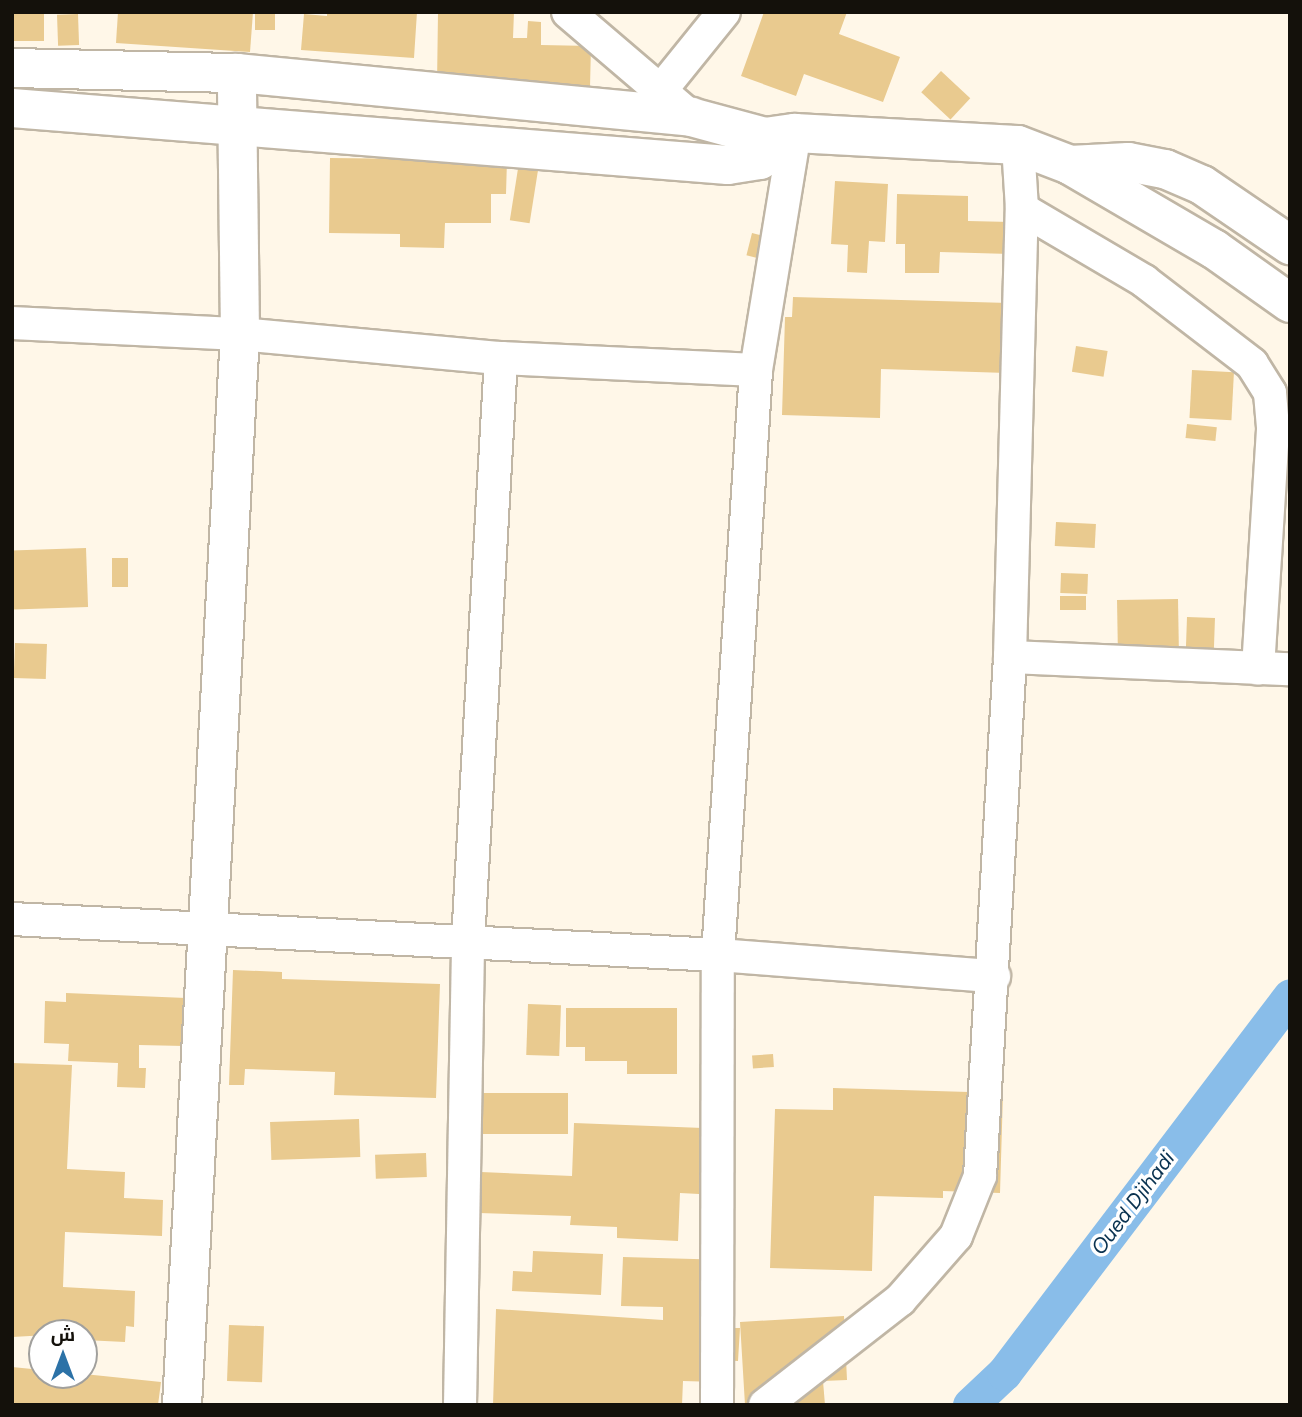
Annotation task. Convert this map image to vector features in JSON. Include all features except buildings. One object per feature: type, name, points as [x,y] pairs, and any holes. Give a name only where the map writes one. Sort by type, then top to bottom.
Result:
[{"type":"street","points":[[568,12],[691,117]]},
{"type":"street","points":[[661,90],[724,12]]},
{"type":"street","points":[[12,68],[237,73],[691,117],[765,137],[795,133],[1018,145],[1070,165],[1214,248],[1290,303]]},
{"type":"street","points":[[182,1405],[240,334],[237,73]]},
{"type":"street","points":[[12,108],[729,165],[760,160],[795,133]]},
{"type":"street","points":[[717,1405],[718,955],[757,370],[795,133]]},
{"type":"street","points":[[765,1405],[900,1300],[956,1236],[980,1176],[995,976],[1010,657],[1023,209],[1018,145]]},
{"type":"street","points":[[1070,165],[1128,162],[1165,169],[1202,186],[1290,245]]},
{"type":"street","points":[[1023,209],[1144,281],[1252,364],[1270,393],[1273,430],[1258,669]]},
{"type":"street","points":[[12,323],[240,334],[501,358],[757,370]]},
{"type":"street","points":[[460,1405],[468,941],[501,358]]},
{"type":"street","points":[[1010,657],[1290,669]]},
{"type":"street","points":[[12,919],[718,955],[995,976]]},
{"type":"waterway","name":"Oued Djihadi","points":[[970,1405],[1004,1373],[1290,996]]}]
